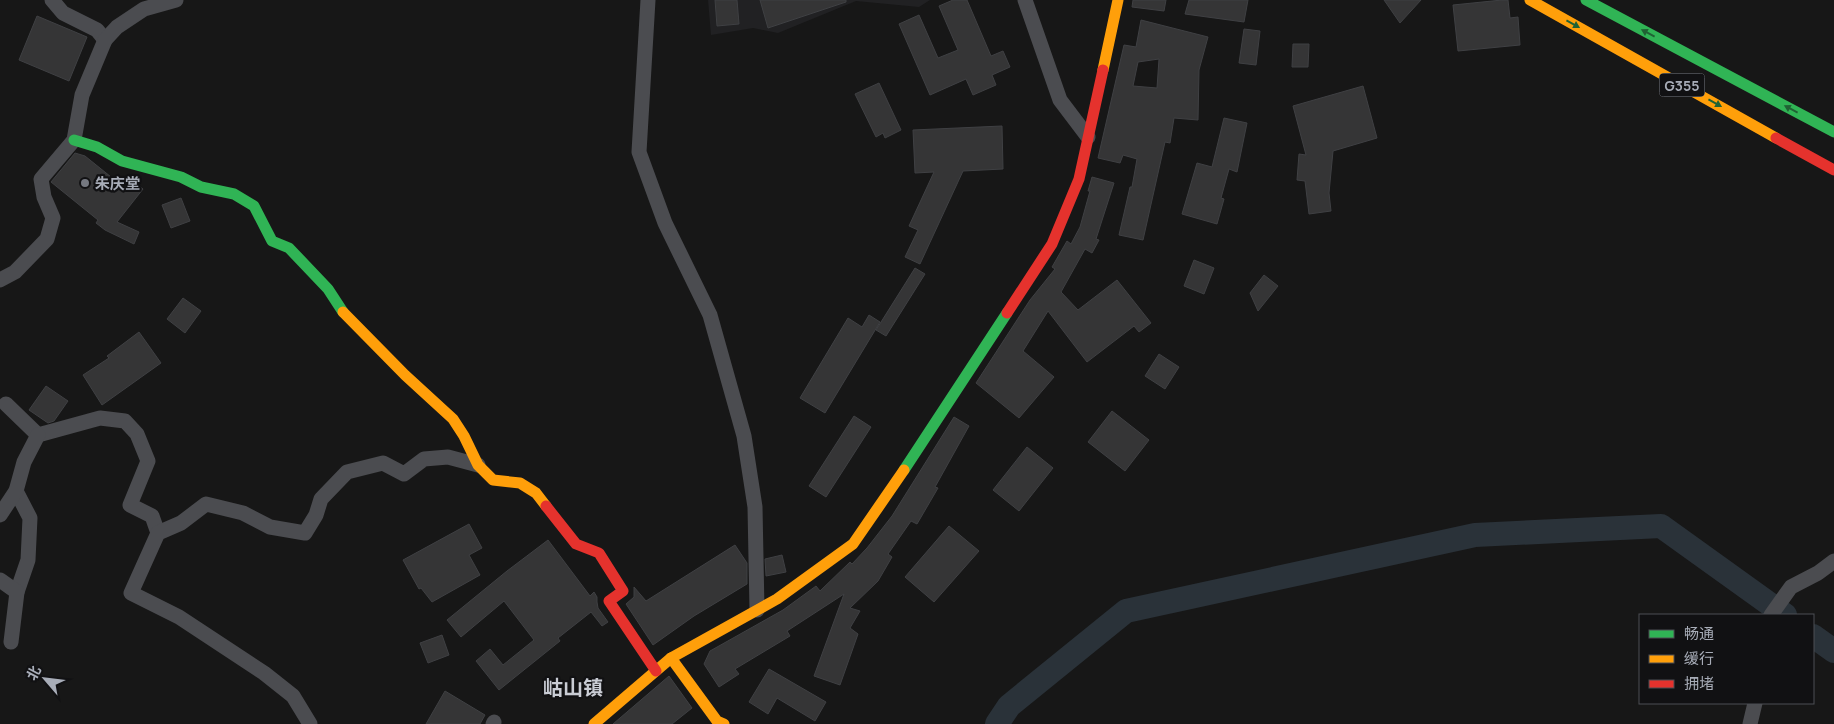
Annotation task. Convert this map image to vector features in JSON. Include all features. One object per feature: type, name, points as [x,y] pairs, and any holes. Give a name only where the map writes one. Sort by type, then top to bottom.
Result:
[{"type":"main road","points":[[594,724],[671,658],[777,599],[853,544],[878,510],[1052,244],[1079,180],[1118,0]]},
{"type":"main road","name":"G355","points":[[1530,0],[1834,170]]},
{"type":"main road","name":"G355","points":[[1586,0],[1834,132]]},
{"type":"main road","points":[[74,140],[97,147],[122,162],[181,177],[201,187],[234,194],[254,206],[272,241],[289,248],[328,289],[346,316],[405,375],[453,419],[464,436],[478,465],[493,480],[520,483],[536,493],[576,544],[599,553],[623,591],[609,601],[656,671]]},
{"type":"main road","points":[[671,658],[717,721],[724,724]]},
{"type":"street","points":[[52,0],[63,13],[97,30],[105,40]]},
{"type":"street","points":[[0,280],[15,272],[47,240],[53,218],[44,197],[41,179],[74,140],[82,95],[105,40],[117,27],[144,9],[176,0]]},
{"type":"street","points":[[648,0],[639,152],[664,223],[710,315],[744,436],[755,507],[757,610]]},
{"type":"street","points":[[1025,0],[1060,100],[1088,137]]},
{"type":"street","points":[[2,400],[38,435]]},
{"type":"street","points":[[0,515],[16,491],[24,462],[38,435],[100,418],[126,421],[137,434],[148,460],[130,505],[152,516],[158,533]]},
{"type":"street","points":[[310,724],[293,696],[264,673],[179,617],[131,593],[158,533],[181,523],[206,504],[243,513],[270,527],[305,533],[316,515],[321,499],[347,472],[383,463],[404,474],[424,459],[448,456],[478,465]]},
{"type":"street","points":[[11,642],[17,592],[28,560],[30,518],[16,491]]},
{"type":"street","points":[[1772,614],[1791,587],[1818,573],[1834,561]]},
{"type":"street","points":[[0,580],[17,592]]},
{"type":"street","points":[[1750,724],[1755,704]]},
{"type":"shaded area","points":[[708,0],[930,0],[919,7],[856,1],[778,33],[753,28],[711,35]]},
{"type":"building","points":[[715,0],[737,0],[739,24],[717,26]]},
{"type":"building","points":[[760,0],[846,0],[846,2],[768,28]]},
{"type":"building","points":[[953,0],[967,0],[991,56],[1003,51],[1010,67],[992,75],[996,85],[973,95],[966,79],[930,95],[899,24],[919,15],[938,58],[958,50],[939,6]]},
{"type":"building","points":[[1133,0],[1166,0],[1164,11],[1132,7]]},
{"type":"building","points":[[1189,0],[1248,0],[1244,22],[1185,14]]},
{"type":"building","points":[[1384,0],[1421,0],[1400,23]]},
{"type":"building","points":[[1508,0],[1510,18],[1518,17],[1520,45],[1458,51],[1453,5]]},
{"type":"building","points":[[37,16],[87,37],[69,81],[19,60]]},
{"type":"building","points":[[1141,20],[1208,37],[1199,70],[1198,120],[1174,118],[1170,143],[1165,142],[1143,240],[1119,235],[1130,187],[1132,187],[1137,159],[1123,155],[1120,163],[1098,158],[1124,45],[1136,47]],"holes":[[[1159,59],[1157,88],[1133,86],[1138,62]]]},
{"type":"building","points":[[1244,29],[1260,31],[1256,65],[1239,63]]},
{"type":"building","points":[[1293,44],[1309,44],[1308,67],[1292,67]]},
{"type":"building","points":[[879,83],[901,130],[885,138],[883,133],[876,137],[855,94]]},
{"type":"building","points":[[1363,86],[1377,138],[1333,151],[1329,193],[1331,211],[1309,214],[1305,181],[1297,180],[1299,154],[1306,155],[1293,106]]},
{"type":"building","points":[[1224,118],[1247,123],[1237,172],[1229,169],[1221,198],[1224,199],[1217,224],[1182,214],[1197,163],[1212,167]]},
{"type":"building","points":[[1002,126],[1003,169],[963,171],[920,264],[905,257],[918,230],[909,226],[934,172],[915,173],[913,130]]},
{"type":"building","name":"朱庆堂","points":[[75,153],[85,156],[121,185],[128,177],[143,189],[117,222],[139,232],[134,244],[105,230],[96,223],[98,220],[51,182]]},
{"type":"building","points":[[1092,177],[1114,183],[1096,239],[1099,240],[1092,253],[1085,249],[1061,292],[1078,310],[1117,280],[1151,323],[1139,332],[1134,326],[1087,362],[1048,311],[1023,351],[1054,377],[1019,418],[976,383],[1030,300],[1055,269],[1052,267],[1067,241],[1071,244],[1080,227]]},
{"type":"building","points":[[181,198],[190,221],[171,228],[162,205]]},
{"type":"building","points":[[1194,260],[1214,268],[1204,294],[1184,286]]},
{"type":"building","points":[[915,268],[925,274],[886,336],[876,330]]},
{"type":"building","points":[[1264,275],[1278,286],[1258,311],[1250,293]]},
{"type":"building","points":[[183,298],[201,311],[185,333],[167,319]]},
{"type":"building","points":[[869,315],[880,322],[825,413],[800,398],[848,318],[862,327]]},
{"type":"building","points":[[139,332],[161,363],[102,405],[83,375],[109,358],[107,356]]},
{"type":"building","points":[[1159,354],[1179,367],[1165,389],[1145,376]]},
{"type":"building","points":[[46,386],[68,401],[54,421],[48,423],[29,410]]},
{"type":"building","points":[[1112,411],[1149,440],[1125,471],[1088,442]]},
{"type":"building","points":[[854,416],[871,427],[826,497],[809,486]]},
{"type":"building","points":[[954,417],[969,426],[935,487],[938,488],[917,524],[911,521],[888,554],[892,557],[878,581],[850,608],[860,611],[850,628],[858,634],[840,685],[814,676],[844,594],[787,631],[790,636],[735,669],[739,674],[719,687],[704,664],[710,651],[783,610],[816,586],[820,591],[850,562],[852,564],[892,516]]},
{"type":"building","points":[[1027,447],[1053,468],[1019,511],[993,490]]},
{"type":"building","points":[[469,524],[482,548],[469,555],[480,575],[432,602],[421,588],[419,589],[403,560]]},
{"type":"building","points":[[949,526],[979,551],[934,602],[905,577]]},
{"type":"building","points":[[548,540],[590,596],[594,592],[597,597],[598,608],[608,622],[602,626],[591,612],[558,638],[560,641],[499,690],[476,661],[490,649],[503,665],[534,640],[504,601],[461,637],[447,620]]},
{"type":"building","points":[[735,545],[747,563],[747,584],[694,616],[653,645],[626,604],[634,597],[634,587],[646,601]]},
{"type":"building","points":[[782,555],[786,572],[766,576],[765,559]]},
{"type":"building","points":[[442,635],[449,655],[428,663],[420,643]]},
{"type":"building","points":[[769,669],[826,702],[815,721],[777,698],[768,714],[749,702]]},
{"type":"building","points":[[669,676],[692,708],[672,724],[613,724]]},
{"type":"building","points":[[445,691],[485,715],[480,724],[426,724]]},
{"type":"waterway","points":[[997,724],[1009,706],[1126,611],[1475,535],[1661,526],[1784,614]]},
{"type":"waterway","points":[[1814,637],[1834,651]]},
{"type":"traffic: fast","points":[[1586,0],[1834,132]]},
{"type":"traffic: fast","points":[[74,140],[97,147],[122,161],[181,177],[201,187],[234,194],[254,206],[272,241],[289,248],[328,289],[343,312]]},
{"type":"traffic: fast","points":[[904,470],[1007,313]]},
{"type":"traffic: slow","points":[[1103,70],[1118,0]]},
{"type":"traffic: slow","points":[[1530,0],[1776,138]]},
{"type":"traffic: slow","points":[[343,312],[405,375],[453,419],[464,436],[478,465],[493,480],[520,483],[536,493],[546,506]]},
{"type":"traffic: slow","points":[[594,724],[671,658],[777,599],[853,544],[904,470]]},
{"type":"traffic: slow","points":[[671,658],[717,721],[724,724]]},
{"type":"traffic: jam","points":[[1007,313],[1052,244],[1079,179],[1103,70]]},
{"type":"traffic: jam","points":[[1776,138],[1834,170]]},
{"type":"traffic: jam","points":[[546,506],[576,544],[599,553],[623,591],[609,601],[656,671]]},
{"type":"place","name":"朱庆堂","points":[[85,183]]},
{"type":"district","name":"岵山镇","points":[[573,687]]}]
